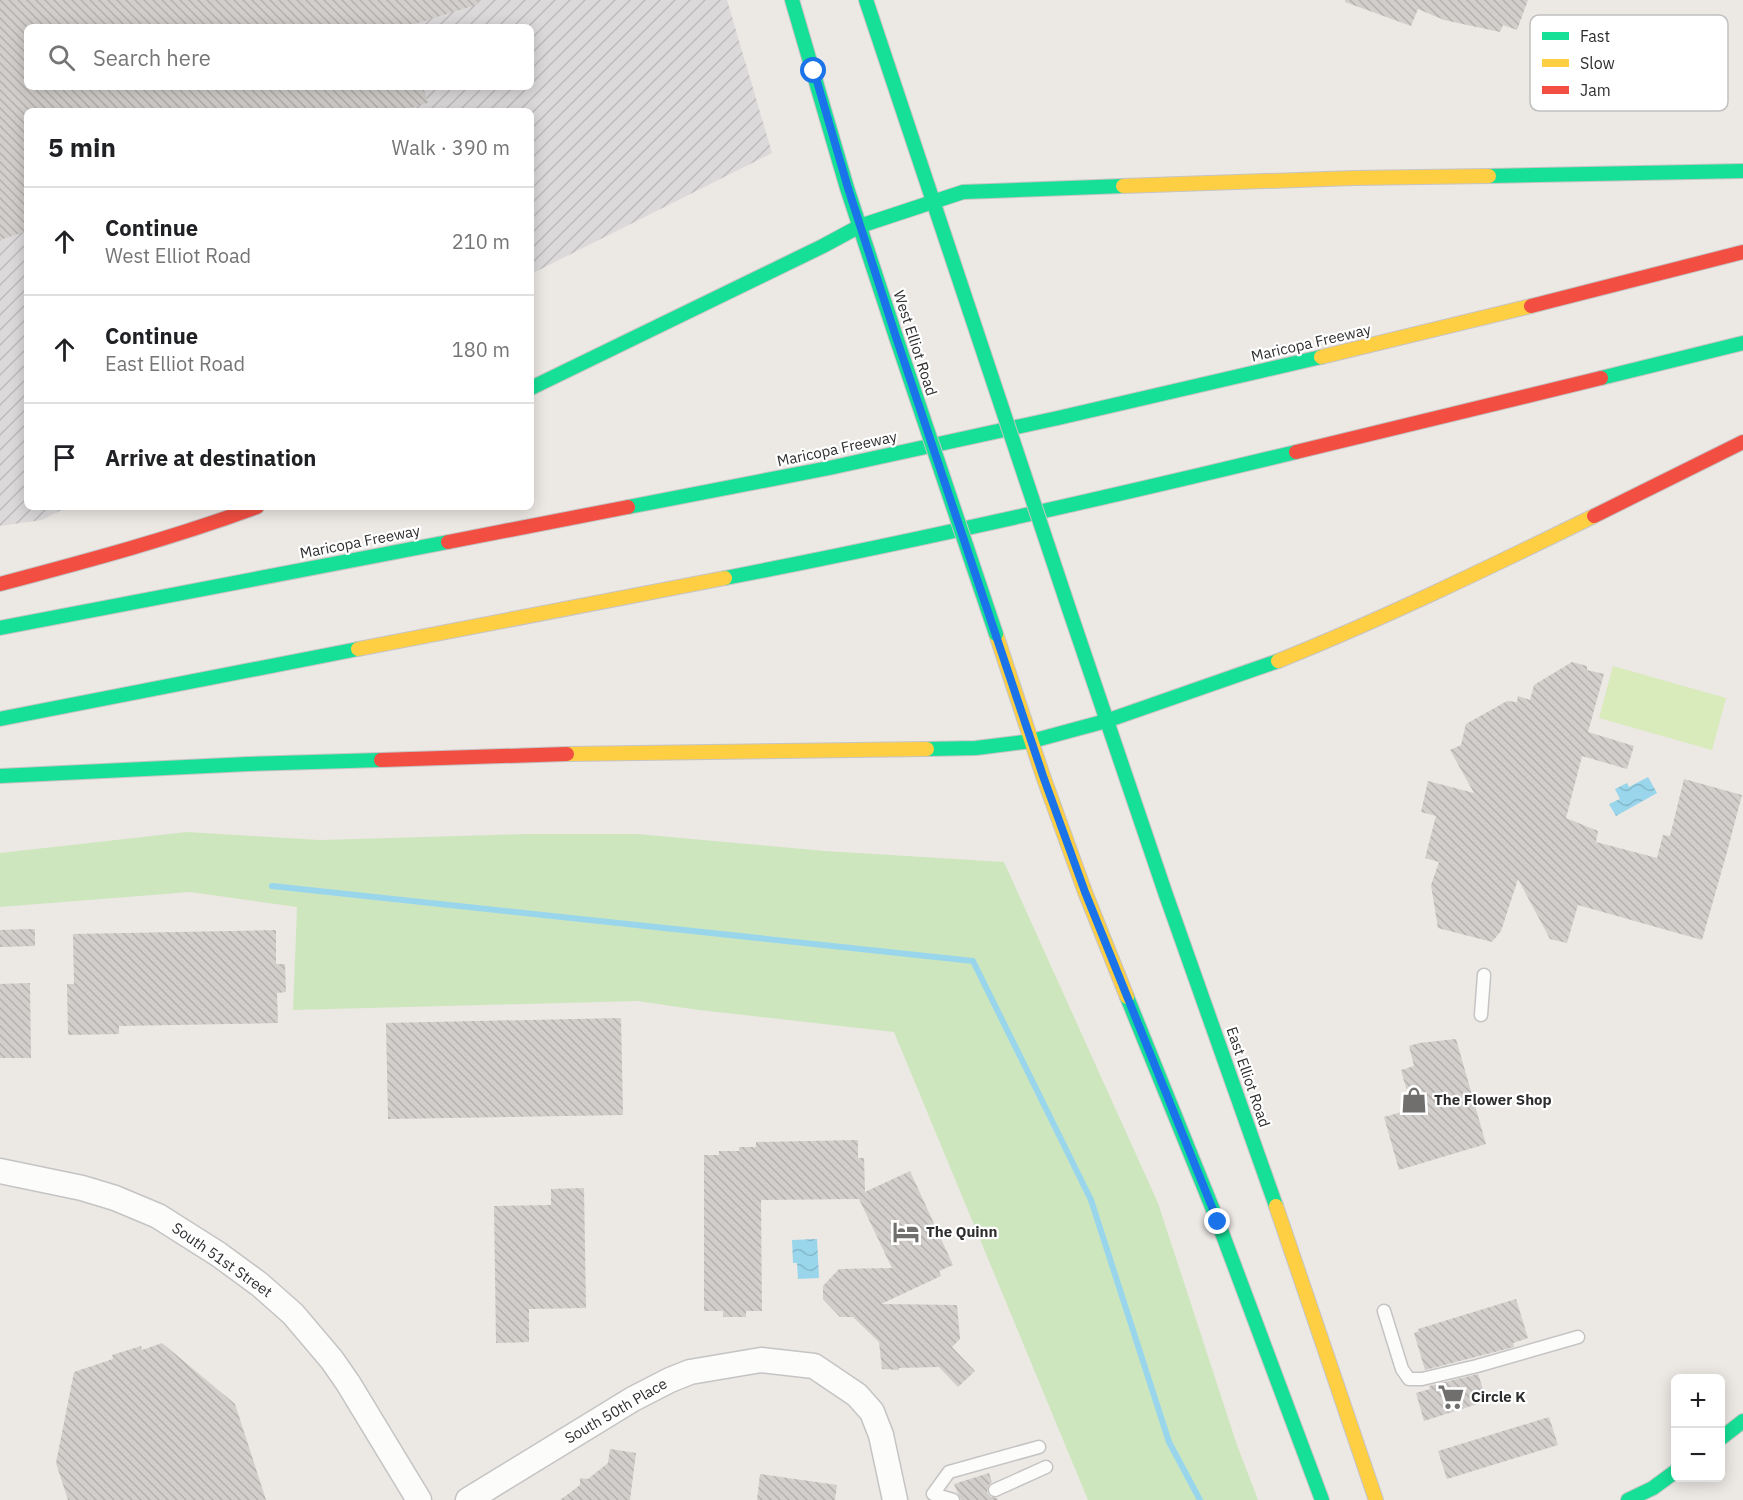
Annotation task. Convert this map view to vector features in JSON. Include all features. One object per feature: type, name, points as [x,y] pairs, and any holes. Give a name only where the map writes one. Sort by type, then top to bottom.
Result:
[{"type":"main road","name":"West Elliot Road","points":[[792,0],[860,226],[1032,741]]},
{"type":"main road","points":[[866,0],[933,201]]},
{"type":"main road","points":[[534,387],[860,226],[963,192],[1354,178],[1743,171]]},
{"type":"main road","name":"East Elliot Road","points":[[933,201],[1106,721],[1376,1500]]},
{"type":"main road","name":"Maricopa Freeway","points":[[0,628],[817,470],[1084,413],[1509,313],[1743,252]]},
{"type":"main road","points":[[0,719],[842,555],[1073,506],[1743,344]]},
{"type":"main road","points":[[0,776],[248,764],[567,754],[976,748],[1032,741],[1106,721],[1256,670],[1323,643],[1518,554],[1743,442]]},
{"type":"main road","points":[[0,584],[109,555],[205,526],[249,510]]},
{"type":"main road","points":[[1032,741],[1085,892],[1214,1211],[1322,1500]]},
{"type":"main road","points":[[1725,1435],[1743,1421]]},
{"type":"main road","points":[[1628,1500],[1653,1488],[1671,1475]]},
{"type":"street","name":"South 51st Street","points":[[0,1171],[82,1188],[115,1198],[158,1216],[218,1254],[259,1284],[293,1314],[332,1360],[419,1500]]},
{"type":"street","name":"South 50th Place","points":[[468,1500],[633,1399],[670,1380],[690,1372],[761,1360],[814,1366],[857,1395],[872,1412],[880,1435],[895,1500]]},
{"type":"lane","points":[[1481,1015],[1484,975]]},
{"type":"lane","points":[[1384,1311],[1402,1369],[1409,1379],[1422,1379],[1477,1366],[1578,1337]]},
{"type":"lane","points":[[953,1500],[933,1494],[949,1472],[1039,1447]]},
{"type":"lane","points":[[995,1490],[1046,1467]]},
{"type":"shaded area","points":[[0,0],[727,0],[772,153],[534,272],[534,108],[24,108],[24,510],[61,510],[42,520],[0,526]]},
{"type":"green space","points":[[1613,666],[1726,698],[1712,750],[1599,718]]},
{"type":"green space","points":[[187,832],[320,840],[525,834],[637,834],[825,851],[1004,862],[1158,1203],[1237,1445],[1258,1500],[1088,1500],[894,1032],[637,1001],[293,1010],[297,907],[190,892],[0,907],[0,853]]},
{"type":"water","points":[[1648,777],[1657,793],[1616,816],[1609,804],[1620,799],[1615,789],[1627,783],[1629,787]]},
{"type":"water","points":[[817,1239],[819,1278],[798,1279],[797,1263],[793,1263],[792,1240]]},
{"type":"building","points":[[0,0],[478,0],[479,4],[415,24],[24,24],[24,90],[424,90],[428,103],[412,108],[24,108],[24,232],[0,240]]},
{"type":"building","points":[[1345,0],[1528,0],[1517,30],[1503,25],[1500,32],[1444,20],[1418,9],[1411,26],[1345,2]]},
{"type":"building","points":[[1572,662],[1587,666],[1587,670],[1604,674],[1588,732],[1634,746],[1627,769],[1582,756],[1566,818],[1598,831],[1596,842],[1657,858],[1663,835],[1670,836],[1684,779],[1742,795],[1702,940],[1578,905],[1567,943],[1550,939],[1518,879],[1501,931],[1492,942],[1438,928],[1431,885],[1439,862],[1425,858],[1436,816],[1421,812],[1428,781],[1474,793],[1450,750],[1461,745],[1466,724],[1507,701],[1517,702],[1518,696],[1530,700],[1534,685]]},
{"type":"building","points":[[35,929],[35,946],[0,947],[0,930]]},
{"type":"building","points":[[276,930],[276,964],[285,964],[286,992],[277,993],[278,1023],[119,1026],[119,1034],[68,1035],[67,984],[74,984],[73,934]]},
{"type":"building","points":[[30,983],[31,1058],[0,1058],[0,984]]},
{"type":"building","points":[[621,1018],[623,1115],[388,1119],[386,1023]]},
{"type":"building","points":[[1456,1039],[1486,1144],[1399,1170],[1384,1117],[1412,1109],[1401,1070],[1414,1066],[1409,1046]]},
{"type":"building","name":"The Quinn","points":[[858,1140],[858,1158],[864,1158],[865,1192],[910,1171],[953,1265],[939,1271],[941,1276],[881,1304],[957,1305],[960,1339],[952,1347],[975,1371],[958,1387],[939,1367],[882,1369],[879,1342],[853,1317],[840,1317],[823,1299],[823,1286],[839,1269],[892,1268],[859,1199],[761,1200],[762,1311],[746,1311],[746,1317],[723,1317],[723,1311],[704,1311],[704,1155],[719,1155],[719,1151],[739,1151],[739,1147],[756,1147],[756,1142]]},
{"type":"building","points":[[584,1188],[586,1308],[529,1309],[529,1342],[496,1343],[494,1206],[551,1205],[551,1189]]},
{"type":"building","points":[[1516,1299],[1528,1338],[1513,1343],[1514,1347],[1425,1370],[1414,1333],[1419,1331],[1418,1329]]},
{"type":"building","points":[[162,1343],[235,1404],[266,1500],[68,1500],[56,1463],[74,1372],[113,1359],[112,1355],[141,1346],[142,1350]]},
{"type":"building","name":"Circle K","points":[[1478,1374],[1487,1401],[1424,1421],[1416,1393],[1430,1389],[1429,1386]]},
{"type":"building","name":"Circle K","points":[[1549,1417],[1558,1445],[1447,1479],[1438,1451]]},
{"type":"building","points":[[610,1449],[636,1453],[630,1500],[560,1500],[580,1485],[580,1478],[588,1479],[608,1463]]},
{"type":"building","points":[[989,1473],[992,1482],[988,1486],[987,1493],[998,1500],[961,1500],[954,1484]]},
{"type":"building","points":[[760,1474],[837,1485],[835,1500],[757,1500]]},
{"type":"waterway","points":[[272,886],[973,961],[1091,1200],[1169,1442],[1200,1500]]},
{"type":"traffic: fast","points":[[792,0],[847,188],[896,337]]},
{"type":"traffic: fast","points":[[866,0],[970,312]]},
{"type":"traffic: fast","points":[[1489,176],[1743,171]]},
{"type":"traffic: fast","points":[[534,387],[860,226],[963,192],[1123,186]]},
{"type":"traffic: fast","points":[[970,312],[1069,609]]},
{"type":"traffic: fast","points":[[896,337],[996,634]]},
{"type":"traffic: fast","points":[[1601,378],[1743,343]]},
{"type":"traffic: fast","points":[[628,507],[829,468],[1321,357]]},
{"type":"traffic: fast","points":[[725,578],[1011,518],[1296,452]]},
{"type":"traffic: fast","points":[[0,628],[448,542]]},
{"type":"traffic: fast","points":[[1069,609],[1166,895],[1276,1206]]},
{"type":"traffic: fast","points":[[0,719],[358,649]]},
{"type":"traffic: fast","points":[[927,749],[976,748],[1032,741],[1106,721],[1278,661]]},
{"type":"traffic: fast","points":[[0,776],[381,760]]},
{"type":"traffic: fast","points":[[1127,997],[1218,1222],[1322,1500]]},
{"type":"traffic: fast","points":[[1725,1435],[1743,1421]]},
{"type":"traffic: fast","points":[[1628,1500],[1653,1488],[1671,1475]]},
{"type":"traffic: slow","points":[[1123,186],[1489,176]]},
{"type":"traffic: slow","points":[[1321,357],[1531,306]]},
{"type":"traffic: slow","points":[[1278,661],[1398,610],[1594,516]]},
{"type":"traffic: slow","points":[[358,649],[725,578]]},
{"type":"traffic: slow","points":[[996,634],[1043,776],[1085,892],[1127,997]]},
{"type":"traffic: slow","points":[[567,754],[927,749]]},
{"type":"traffic: slow","points":[[1276,1206],[1376,1500]]},
{"type":"traffic: jam","points":[[1531,306],[1743,252]]},
{"type":"traffic: jam","points":[[1296,452],[1601,378]]},
{"type":"traffic: jam","points":[[1594,516],[1743,442]]},
{"type":"traffic: jam","points":[[448,542],[628,507]]},
{"type":"traffic: jam","points":[[0,584],[162,539],[248,510]]},
{"type":"traffic: jam","points":[[381,760],[567,754]]},
{"type":"place","name":"The Flower Shop","points":[[1414,1100]]},
{"type":"place","name":"The Quinn","points":[[906,1232]]},
{"type":"place","name":"Circle K","points":[[1451,1397]]},
{"type":"route","points":[[814,71],[877,281],[1043,776],[1085,892],[1218,1222]]}]
